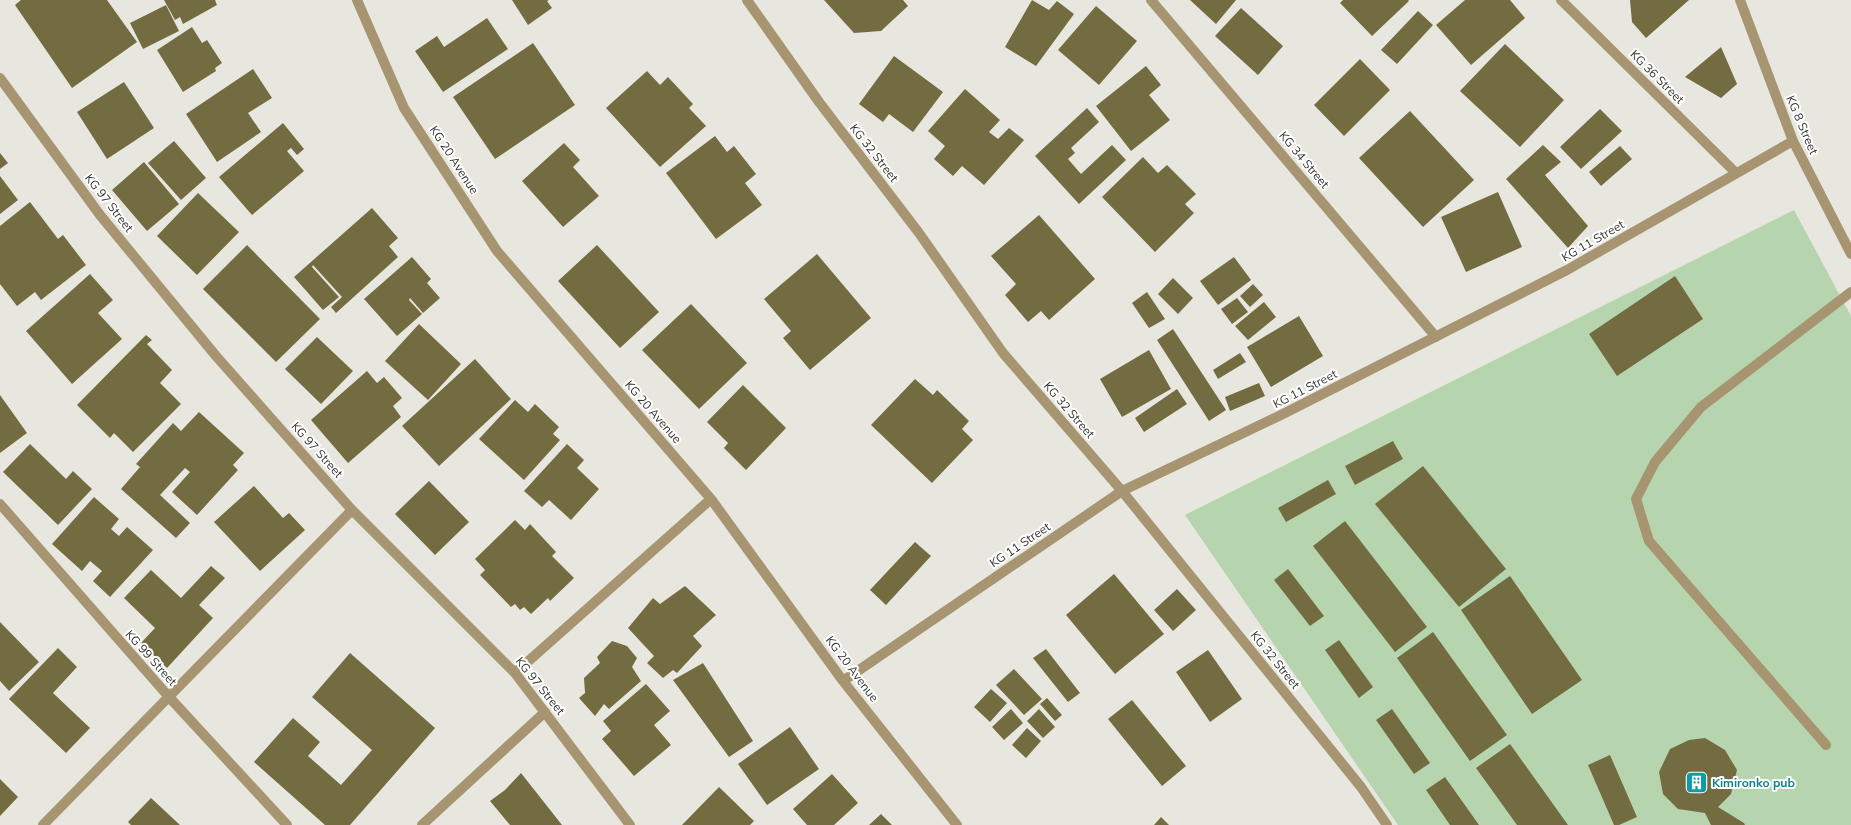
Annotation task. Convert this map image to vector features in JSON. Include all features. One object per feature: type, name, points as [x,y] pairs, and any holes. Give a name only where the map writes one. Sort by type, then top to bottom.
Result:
[{"type":"street","name":"KG 20 Avenue","points":[[357,0],[404,108],[497,251],[711,499],[843,680],[957,825]]},
{"type":"street","name":"KG 32 Street","points":[[747,0],[818,102],[919,233],[1003,353],[1122,491],[1361,787],[1387,825]]},
{"type":"street","name":"KG 34 Street","points":[[1151,0],[1436,337]]},
{"type":"street","name":"KG 36 Street","points":[[1561,0],[1736,173]]},
{"type":"street","name":"KG 8 Street","points":[[1740,0],[1793,141],[1851,254]]},
{"type":"street","name":"KG 97 Street","points":[[0,78],[100,215],[216,356],[352,510],[515,673],[630,825]]},
{"type":"street","name":"KG 11 Street","points":[[843,680],[1122,491],[1281,415],[1567,270],[1793,141]]},
{"type":"street","points":[[1826,745],[1649,541],[1636,499],[1655,462],[1701,407],[1851,292]]},
{"type":"street","points":[[515,673],[711,499]]},
{"type":"street","name":"KG 99 Street","points":[[0,504],[169,697],[287,825]]},
{"type":"street","points":[[43,825],[352,510]]},
{"type":"street","points":[[422,825],[545,712]]},
{"type":"green space","points":[[1794,210],[1851,316],[1851,825],[1398,825],[1185,515]]},
{"type":"building","points":[[21,0],[107,0],[137,42],[72,88],[15,5]]},
{"type":"building","points":[[164,0],[215,0],[217,5],[183,24],[180,17],[175,20]]},
{"type":"building","points":[[512,0],[549,0],[547,1],[552,8],[528,25]]},
{"type":"building","points":[[824,0],[903,0],[908,6],[881,31],[854,33]]},
{"type":"building","points":[[1032,0],[1049,10],[1057,1],[1074,14],[1036,66],[1005,47]]},
{"type":"building","points":[[1190,0],[1236,0],[1216,24]]},
{"type":"building","points":[[1343,0],[1409,1],[1372,36],[1340,3]]},
{"type":"building","points":[[1465,0],[1510,0],[1525,18],[1471,65],[1436,25]]},
{"type":"building","points":[[1630,0],[1689,0],[1646,38],[1632,22]]},
{"type":"building","points":[[166,5],[179,31],[143,49],[130,23]]},
{"type":"building","points":[[1096,6],[1137,41],[1099,85],[1058,50]]},
{"type":"building","points":[[1241,8],[1283,46],[1258,75],[1215,36]]},
{"type":"building","points":[[1418,11],[1433,25],[1397,64],[1381,50]]},
{"type":"building","points":[[487,18],[508,49],[443,92],[415,51],[437,36],[444,47]]},
{"type":"building","points":[[192,27],[202,43],[207,40],[222,63],[215,68],[216,71],[183,92],[157,50]]},
{"type":"building","points":[[533,43],[575,105],[495,159],[453,97]]},
{"type":"building","points":[[1505,44],[1564,100],[1520,147],[1460,91]]},
{"type":"building","points":[[1721,47],[1737,84],[1721,98],[1685,77]]},
{"type":"building","points":[[894,56],[943,92],[913,132],[889,114],[883,122],[859,104]]},
{"type":"building","points":[[1360,59],[1390,90],[1344,136],[1314,105]]},
{"type":"building","points":[[1146,66],[1161,85],[1149,95],[1170,120],[1131,151],[1096,106]]},
{"type":"building","points":[[253,69],[272,98],[248,113],[261,132],[217,162],[186,114]]},
{"type":"building","points":[[647,71],[660,85],[668,77],[693,104],[689,108],[706,126],[660,167],[606,108]]},
{"type":"building","points":[[124,82],[154,128],[107,159],[77,112]]},
{"type":"building","points":[[965,89],[1000,120],[989,132],[998,139],[1009,128],[1024,140],[984,185],[962,166],[953,176],[934,159],[945,146],[928,131]]},
{"type":"building","points":[[1087,108],[1099,122],[1071,148],[1075,153],[1068,159],[1081,174],[1112,145],[1126,160],[1079,204],[1035,156]]},
{"type":"building","points":[[1600,109],[1622,131],[1581,169],[1560,147]]},
{"type":"building","points":[[1410,111],[1474,180],[1423,227],[1359,158]]},
{"type":"building","points":[[283,123],[304,149],[297,155],[291,148],[287,151],[304,171],[252,215],[219,177]]},
{"type":"building","points":[[715,136],[727,152],[734,146],[756,174],[745,183],[762,205],[716,239],[666,173]]},
{"type":"building","points":[[174,141],[206,178],[181,200],[148,163]]},
{"type":"building","points":[[564,143],[580,160],[573,167],[599,196],[563,227],[522,181]]},
{"type":"building","points":[[1543,145],[1561,162],[1545,175],[1588,226],[1568,248],[1506,179]]},
{"type":"building","points":[[1620,146],[1632,159],[1601,186],[1589,172]]},
{"type":"building","points":[[0,153],[8,163],[0,169]]},
{"type":"building","points":[[1143,157],[1158,173],[1167,165],[1196,194],[1185,204],[1194,213],[1155,252],[1102,197]]},
{"type":"building","points":[[144,162],[179,204],[147,231],[112,190]]},
{"type":"building","points":[[0,176],[18,200],[0,214]]},
{"type":"building","points":[[1498,192],[1522,247],[1466,272],[1441,217]]},
{"type":"building","points":[[198,193],[239,232],[197,275],[157,236]]},
{"type":"building","points":[[30,202],[58,239],[63,235],[86,265],[41,300],[35,292],[17,306],[0,284],[0,226]]},
{"type":"building","points":[[372,208],[398,238],[389,246],[398,257],[336,313],[331,307],[342,297],[313,265],[312,267],[339,297],[323,310],[294,277]]},
{"type":"building","points":[[1039,215],[1095,279],[1049,320],[1041,311],[1028,322],[1005,295],[1016,284],[991,256]]},
{"type":"building","points":[[247,245],[320,319],[276,362],[203,289]]},
{"type":"building","points":[[597,245],[659,312],[620,348],[558,281]]},
{"type":"building","points":[[817,254],[871,318],[810,370],[783,338],[791,331],[764,299]]},
{"type":"building","points":[[412,257],[431,279],[427,283],[440,298],[423,313],[410,298],[409,300],[422,314],[397,336],[364,299]]},
{"type":"building","points":[[1234,257],[1251,280],[1218,305],[1200,281]]},
{"type":"building","points":[[90,274],[113,300],[98,313],[122,339],[72,384],[26,331]]},
{"type":"building","points":[[1675,276],[1703,319],[1617,376],[1589,334]]},
{"type":"building","points":[[1173,278],[1193,298],[1178,314],[1158,294]]},
{"type":"building","points":[[1253,284],[1263,295],[1250,307],[1240,296]]},
{"type":"building","points":[[1147,292],[1165,319],[1149,328],[1132,303]]},
{"type":"building","points":[[1237,298],[1248,312],[1232,324],[1221,309]]},
{"type":"building","points":[[1264,302],[1276,317],[1248,340],[1235,326]]},
{"type":"building","points":[[691,304],[747,363],[699,409],[642,350]]},
{"type":"building","points":[[1299,316],[1323,356],[1271,387],[1247,347]]},
{"type":"building","points":[[419,324],[461,364],[428,400],[385,361]]},
{"type":"building","points":[[1173,329],[1226,410],[1209,421],[1157,340]]},
{"type":"building","points":[[146,335],[152,340],[147,344],[172,370],[160,383],[181,404],[133,452],[114,433],[110,438],[77,405]]},
{"type":"building","points":[[317,337],[353,371],[321,404],[285,369]]},
{"type":"building","points":[[1149,350],[1171,389],[1122,417],[1100,379]]},
{"type":"building","points":[[1240,353],[1246,362],[1218,379],[1213,370]]},
{"type":"building","points":[[475,359],[511,399],[439,466],[402,426]]},
{"type":"building","points":[[367,371],[377,383],[384,377],[402,398],[393,406],[401,417],[348,463],[311,420]]},
{"type":"building","points":[[915,379],[933,395],[937,390],[969,421],[962,429],[973,440],[932,483],[871,425]]},
{"type":"building","points":[[1259,383],[1265,396],[1230,411],[1225,397]]},
{"type":"building","points":[[743,385],[786,428],[746,470],[724,448],[728,443],[707,422]]},
{"type":"building","points":[[1177,389],[1187,404],[1144,432],[1135,418]]},
{"type":"building","points":[[0,395],[27,433],[0,453]]},
{"type":"building","points":[[515,400],[528,412],[535,404],[559,427],[553,434],[560,440],[524,480],[479,439]]},
{"type":"building","points":[[199,412],[244,453],[233,465],[238,470],[197,515],[172,492],[190,472],[185,468],[160,495],[190,523],[176,538],[121,489],[140,467],[136,464],[173,423],[181,431]]},
{"type":"building","points":[[1393,441],[1403,459],[1355,485],[1345,466]]},
{"type":"building","points":[[30,444],[66,479],[73,471],[92,489],[58,525],[3,472]]},
{"type":"building","points":[[567,444],[584,460],[577,468],[599,489],[571,520],[549,500],[542,507],[524,491]]},
{"type":"building","points":[[1423,466],[1506,569],[1459,607],[1375,504]]},
{"type":"building","points":[[1328,480],[1336,494],[1286,522],[1278,508]]},
{"type":"building","points":[[429,481],[469,522],[435,555],[395,514]]},
{"type":"building","points":[[254,486],[283,518],[289,513],[305,530],[260,571],[214,522]]},
{"type":"building","points":[[94,497],[119,519],[111,529],[119,536],[127,527],[153,550],[110,597],[93,581],[102,571],[90,561],[82,571],[52,544]]},
{"type":"building","points":[[515,520],[525,530],[530,524],[556,552],[552,556],[574,578],[550,601],[548,598],[531,614],[524,607],[520,610],[515,604],[511,607],[480,575],[485,570],[475,559]]},
{"type":"building","points":[[1345,521],[1427,627],[1395,652],[1313,546]]},
{"type":"building","points":[[915,542],[931,556],[886,605],[870,590]]},
{"type":"building","points":[[211,566],[225,578],[199,605],[213,618],[167,668],[141,643],[155,628],[124,598],[151,570],[181,598]]},
{"type":"building","points":[[1288,569],[1324,616],[1310,626],[1274,580]]},
{"type":"building","points":[[1114,574],[1164,634],[1115,674],[1066,615]]},
{"type":"building","points":[[1510,576],[1582,680],[1532,714],[1461,610]]},
{"type":"building","points":[[685,586],[716,615],[693,636],[702,646],[677,673],[673,670],[663,678],[647,663],[654,656],[628,628],[653,598],[660,604]]},
{"type":"building","points":[[1177,589],[1196,610],[1173,631],[1154,610]]},
{"type":"building","points":[[0,622],[39,662],[9,691],[0,681]]},
{"type":"building","points":[[1433,632],[1507,735],[1470,761],[1397,658]]},
{"type":"building","points":[[1339,640],[1373,687],[1359,698],[1325,650]]},
{"type":"building","points":[[612,641],[627,646],[637,658],[632,667],[641,681],[609,709],[604,704],[595,716],[579,698],[585,693],[584,678],[600,663],[597,657]]},
{"type":"building","points":[[58,648],[77,667],[53,693],[90,728],[66,753],[9,699]]},
{"type":"building","points":[[1046,649],[1080,693],[1068,702],[1033,658]]},
{"type":"building","points":[[1208,650],[1242,699],[1210,722],[1176,672]]},
{"type":"building","points":[[350,653],[435,728],[350,825],[325,825],[254,762],[293,718],[320,742],[308,756],[341,785],[372,750],[312,697]]},
{"type":"building","points":[[703,663],[753,741],[729,757],[673,680]]},
{"type":"building","points":[[1014,669],[1042,699],[1024,715],[996,685]]},
{"type":"building","points":[[646,684],[670,711],[654,725],[671,745],[634,776],[602,739],[611,731],[603,721]]},
{"type":"building","points":[[991,689],[1007,703],[990,722],[974,707]]},
{"type":"building","points":[[1047,698],[1062,715],[1055,721],[1040,704]]},
{"type":"building","points":[[1132,700],[1186,766],[1162,786],[1108,719]]},
{"type":"building","points":[[1011,709],[1023,723],[1004,740],[992,727]]},
{"type":"building","points":[[1039,709],[1055,727],[1043,738],[1027,721]]},
{"type":"building","points":[[1392,709],[1430,763],[1414,774],[1376,720]]},
{"type":"building","points":[[790,727],[819,769],[767,805],[738,764]]},
{"type":"building","points":[[1027,728],[1041,741],[1026,758],[1012,745]]},
{"type":"building","name":"Kimironko pub","points":[[1705,738],[1725,750],[1737,770],[1731,794],[1718,807],[1745,825],[1711,825],[1705,813],[1678,809],[1663,794],[1659,772],[1670,749],[1689,740]]},
{"type":"building","points":[[1510,744],[1568,825],[1517,825],[1476,768]]},
{"type":"building","points":[[1610,755],[1637,817],[1619,825],[1614,825],[1588,765]]},
{"type":"building","points":[[521,773],[562,825],[510,825],[490,801],[505,790]]},
{"type":"building","points":[[832,774],[858,803],[834,825],[807,825],[793,809]]},
{"type":"building","points":[[1445,777],[1479,825],[1450,825],[1426,790]]},
{"type":"building","points":[[0,779],[18,797],[0,816]]},
{"type":"building","points":[[719,787],[754,821],[750,825],[682,825]]},
{"type":"building","points":[[151,798],[180,825],[131,825],[128,822]]},
{"type":"building","points":[[881,814],[892,825],[869,825]]},
{"type":"building","points":[[1161,817],[1169,825],[1154,825]]},
{"type":"place","name":"Kimironko pub","points":[[1697,783]]}]
